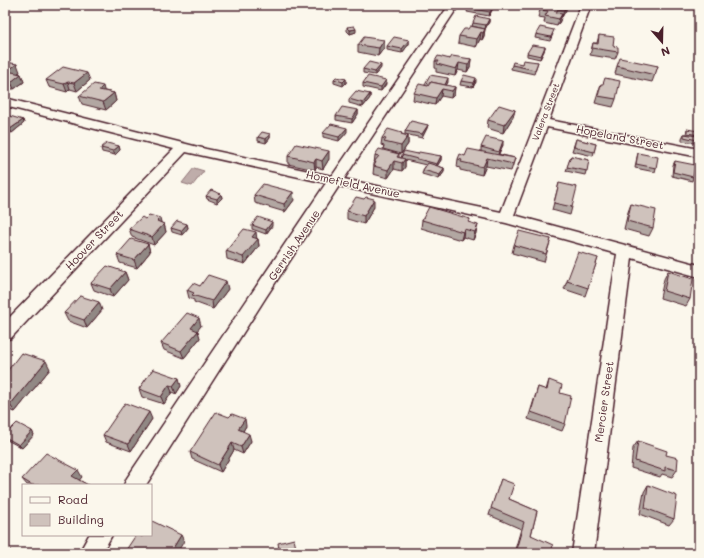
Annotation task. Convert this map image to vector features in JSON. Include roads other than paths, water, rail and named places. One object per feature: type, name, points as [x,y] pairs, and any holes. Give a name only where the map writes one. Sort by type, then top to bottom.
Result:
[{"type":"street","name":"Gerrish Avenue","points":[[135,484],[454,5]]},
{"type":"street","name":"Valera Street","points":[[506,218],[586,5]]},
{"type":"street","name":"Homefield Avenue","points":[[5,102],[183,147],[506,218],[699,271]]},
{"type":"street","name":"Hopeland Street","points":[[542,122],[699,153]]},
{"type":"street","name":"Hoover Street","points":[[5,333],[183,147]]},
{"type":"street","name":"Mercier Street","points":[[583,553],[625,251]]},
{"type":"street","points":[[90,553],[101,536]]}]
